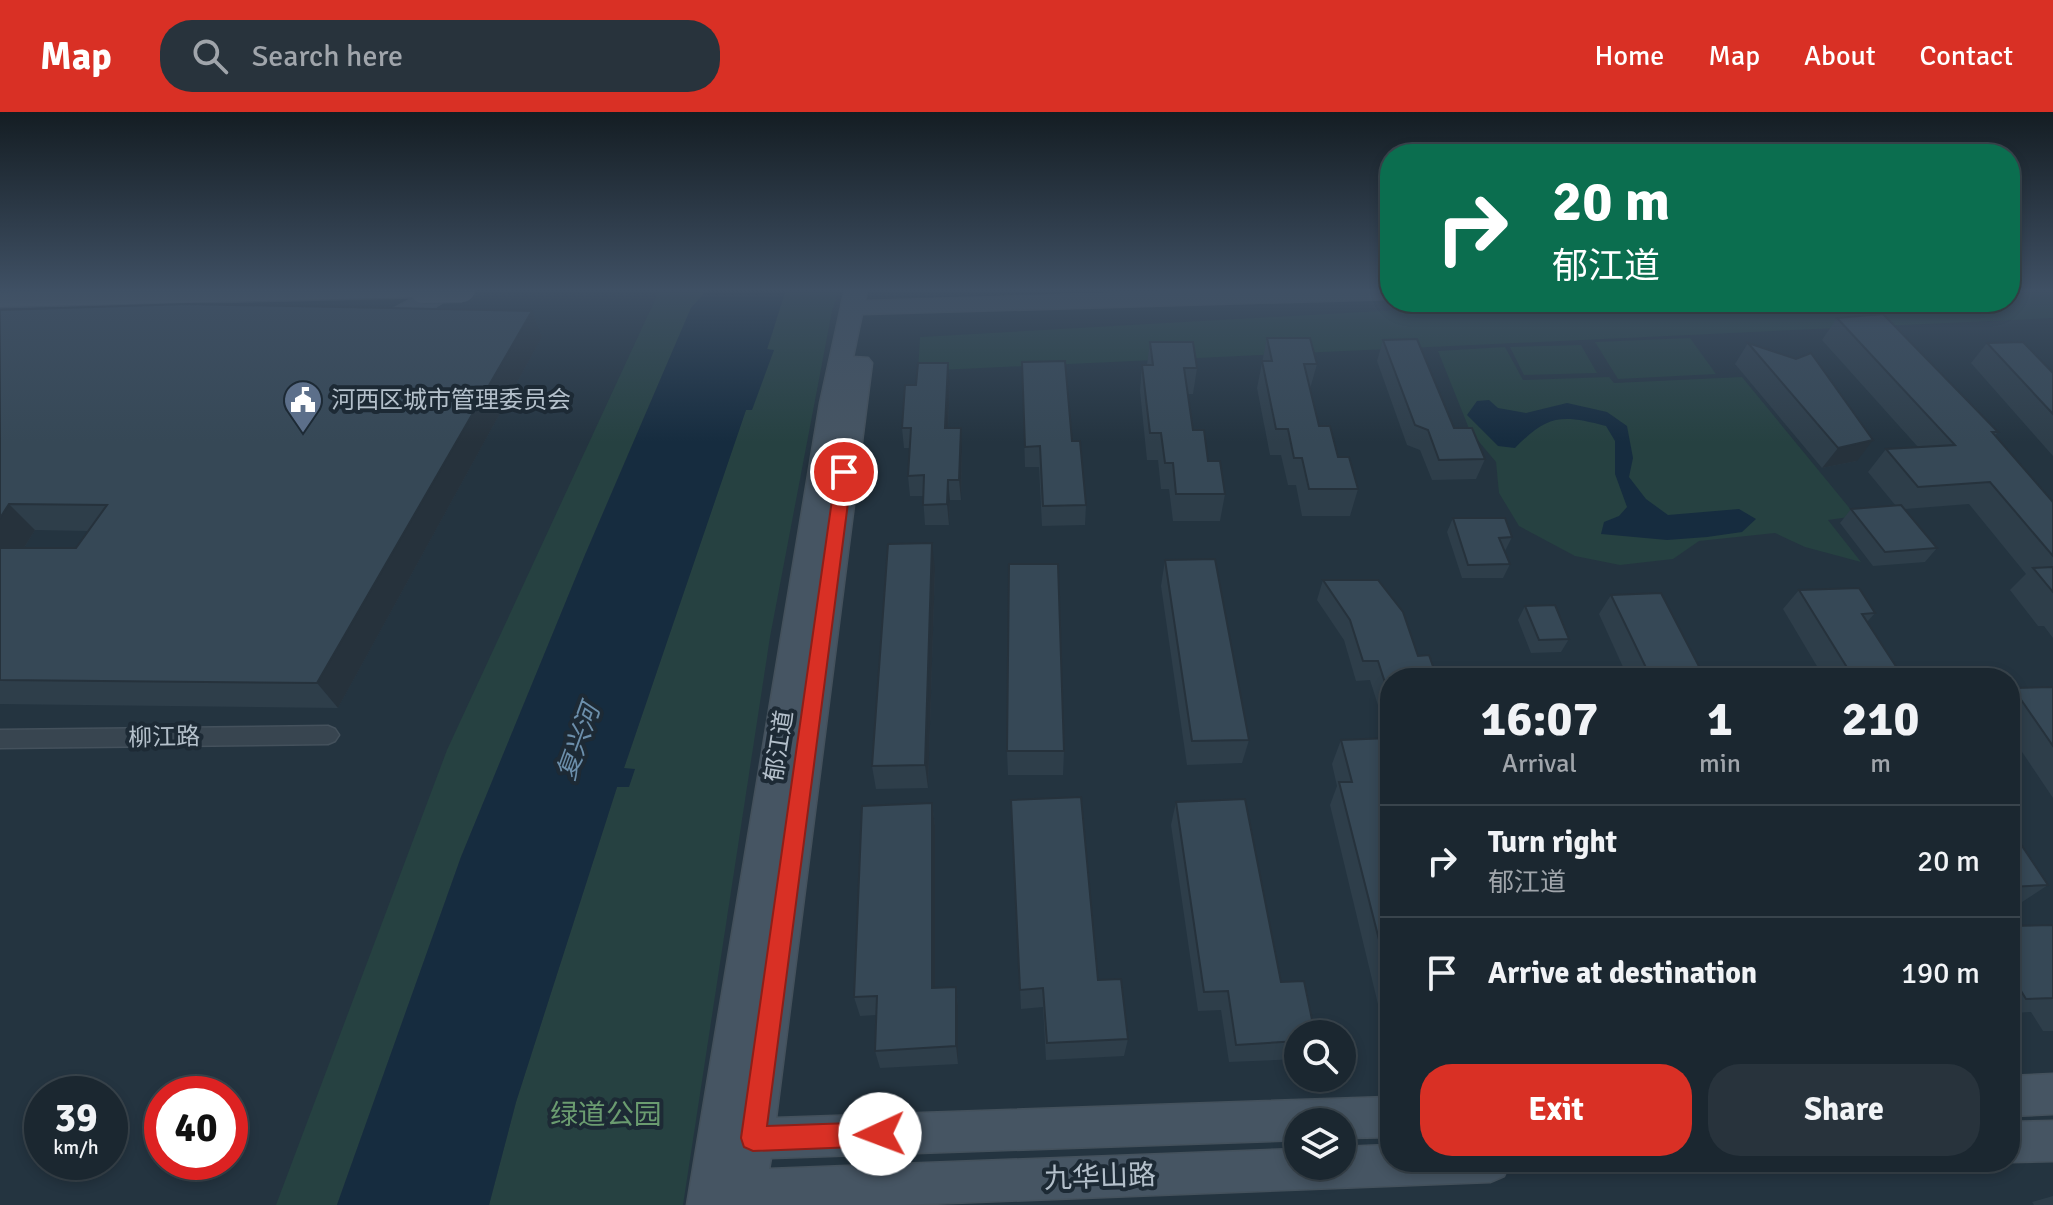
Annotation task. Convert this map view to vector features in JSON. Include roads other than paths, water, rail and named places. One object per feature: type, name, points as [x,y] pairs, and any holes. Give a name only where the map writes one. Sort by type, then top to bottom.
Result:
[{"type":"street","name":"郁江道","points":[[727,1198],[832,403],[851,340]]},
{"type":"street","name":"柳江路","points":[[0,739],[328,735]]},
{"type":"street","points":[[2020,1096],[2053,1094]]},
{"type":"street","name":"九华山路","points":[[735,1139],[1380,1117]]},
{"type":"street","points":[[2020,1142],[2053,1141]]},
{"type":"street","name":"九华山路","points":[[727,1198],[1380,1167]]},
{"type":"water","name":"复兴河","points":[[677,340],[770,340],[767,349],[774,350],[752,410],[746,410],[624,768],[635,769],[629,787],[617,787],[516,1102],[489,1205],[337,1205],[461,857]]},
{"type":"water","points":[[1489,400],[1498,408],[1526,413],[1567,403],[1607,412],[1627,426],[1633,458],[1629,477],[1646,499],[1668,515],[1739,509],[1756,519],[1742,532],[1707,537],[1667,540],[1601,534],[1604,522],[1619,516],[1627,507],[1615,474],[1615,441],[1606,426],[1577,420],[1556,420],[1536,429],[1515,448],[1498,446],[1467,415],[1477,401]]},
{"type":"place","name":"河西区城市管理委员会","points":[[303,434]]},
{"type":"park label","name":"绿道公园","points":[[606,1115]]}]
